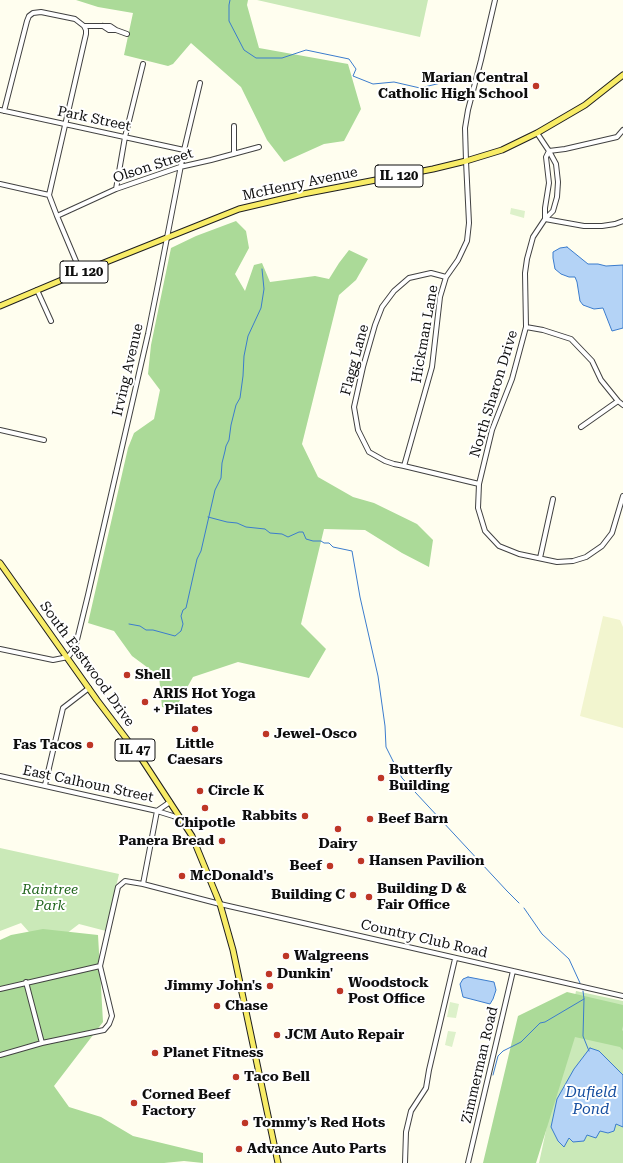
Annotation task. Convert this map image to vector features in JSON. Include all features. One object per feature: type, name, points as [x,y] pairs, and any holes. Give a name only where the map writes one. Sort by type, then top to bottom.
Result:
[{"type":"main road","name":"McHenry Avenue","points":[[0,306],[239,209],[303,194],[466,161],[502,150],[537,133],[585,105],[623,75]]},
{"type":"main road","name":"South Eastwood Drive","points":[[0,563],[141,758],[192,836],[220,904],[233,950],[278,1163]]},
{"type":"street","name":"Hickman Lane","points":[[404,466],[432,367],[440,297],[446,277],[458,260],[468,236],[470,223],[465,128],[495,0]]},
{"type":"street","points":[[2,110],[27,21],[31,14],[41,12],[75,20],[84,26],[86,34],[49,194],[56,216],[81,273]]},
{"type":"street","points":[[84,26],[105,25],[127,34]]},
{"type":"street","points":[[116,189],[125,137],[143,64]]},
{"type":"street","name":"Irving Avenue","points":[[68,658],[75,648],[90,588],[148,334],[168,237],[180,167],[200,83]]},
{"type":"street","name":"Park Street","points":[[2,110],[184,150]]},
{"type":"street","points":[[234,126],[234,154]]},
{"type":"street","points":[[623,130],[617,137],[565,149],[549,151],[546,157],[550,183],[546,208],[546,219],[584,226],[602,226],[623,221]]},
{"type":"street","name":"North Sharon Drive","points":[[537,133],[556,164],[558,182],[557,197],[553,211],[533,237],[527,259],[525,273],[526,327],[512,380],[492,430],[479,484],[478,508],[486,531],[500,546],[519,554],[557,562],[573,561],[586,557],[602,546],[612,533],[623,496]]},
{"type":"street","name":"Olson Street","points":[[56,216],[116,189],[180,167],[259,147]]},
{"type":"street","points":[[0,184],[49,194]]},
{"type":"street","name":"Flagg Lane","points":[[446,277],[432,273],[409,278],[394,290],[382,307],[374,326],[354,407],[358,430],[369,452],[394,464],[479,484]]},
{"type":"street","points":[[37,290],[51,321]]},
{"type":"street","points":[[526,327],[543,330],[571,339],[592,361],[601,380],[623,405]]},
{"type":"street","points":[[581,427],[618,401]]},
{"type":"street","points":[[0,430],[44,440]]},
{"type":"street","points":[[540,558],[553,499]]},
{"type":"street","points":[[0,648],[53,660],[68,658]]},
{"type":"street","points":[[44,786],[63,708],[89,688]]},
{"type":"street","name":"East Calhoun Street","points":[[0,776],[157,811],[170,802]]},
{"type":"street","points":[[143,884],[157,811],[182,820]]},
{"type":"street","name":"Country Club Road","points":[[100,966],[118,887],[124,881],[143,884],[220,904],[455,959],[623,996]]},
{"type":"street","points":[[405,1163],[406,1132],[411,1111],[426,1088],[455,959]]},
{"type":"street","points":[[0,989],[100,966],[112,1016],[109,1024],[104,1030],[42,1043],[0,1055]]},
{"type":"street","name":"Zimmerman Road","points":[[468,1163],[513,972]]},
{"type":"street","points":[[26,982],[42,1043]]},
{"type":"green space","points":[[76,0],[248,0],[247,5],[259,48],[348,64],[361,109],[344,141],[324,144],[284,162],[267,140],[241,87],[191,43],[173,64],[168,66],[124,55],[133,13],[98,7]]},
{"type":"green space","points":[[257,0],[428,0],[420,37]]},
{"type":"green space","points":[[511,208],[525,211],[524,218],[510,214]]},
{"type":"green space","points":[[236,221],[246,231],[249,248],[235,274],[245,291],[254,265],[262,263],[270,282],[315,276],[329,279],[349,250],[368,259],[356,280],[339,295],[302,444],[318,477],[353,497],[374,503],[417,524],[433,540],[429,567],[402,553],[365,530],[324,529],[301,624],[326,649],[309,678],[238,662],[193,677],[175,709],[162,707],[159,676],[132,656],[114,631],[88,623],[128,448],[134,433],[154,419],[160,390],[148,374],[151,345],[171,248],[196,236]]},
{"type":"green space","points":[[603,616],[620,620],[623,627],[623,728],[580,716]]},
{"type":"green space","name":"Raintree Park","points":[[0,848],[119,874],[106,931],[79,924],[58,940],[37,941],[21,923],[0,931]]},
{"type":"green space","points":[[43,929],[98,935],[103,1022],[54,1086],[69,1107],[101,1117],[133,1136],[203,1153],[203,1163],[184,1161],[164,1163],[0,1163],[0,940],[11,935]]},
{"type":"green space","points":[[576,991],[623,1001],[623,1163],[539,1163]]},
{"type":"green space","points":[[567,992],[623,1005],[623,1050],[620,1047],[575,1037],[536,1163],[483,1163],[518,1016]]},
{"type":"green space","points":[[450,1002],[459,1004],[456,1018],[447,1017]]},
{"type":"green space","points":[[448,1031],[456,1032],[452,1047],[445,1045]]},
{"type":"water","points":[[567,247],[588,264],[606,266],[623,265],[623,328],[612,331],[603,308],[594,309],[583,305],[580,301],[575,277],[569,277],[561,274],[555,269],[553,252],[560,248]]},
{"type":"water","points":[[468,977],[494,982],[496,990],[490,1004],[463,997],[460,984],[463,979]]},
{"type":"water","name":"Dufield Pond","points":[[590,1048],[599,1051],[623,1075],[623,1127],[616,1124],[614,1131],[608,1133],[600,1131],[596,1138],[587,1135],[584,1141],[573,1142],[569,1138],[564,1147],[558,1141],[551,1127],[557,1099],[574,1069]]},
{"type":"waterway","points":[[230,0],[229,21],[244,50],[256,58],[282,58],[306,50],[349,59],[356,69],[353,76],[373,84],[394,82],[420,88],[445,82],[465,80]]},
{"type":"waterway","points":[[129,624],[140,626],[146,630],[153,630],[175,636],[181,631],[183,624],[181,616],[183,610],[186,608],[215,490],[221,478],[222,463],[229,440],[236,405],[240,398],[244,356],[248,336],[261,308],[264,289],[262,269]]},
{"type":"waterway","points":[[208,517],[237,523],[246,527],[265,529],[270,533],[282,534],[288,537],[299,532],[303,532],[306,539],[329,543],[333,547],[352,551],[360,597],[378,676],[385,726],[386,747],[402,778],[519,903]]},
{"type":"waterway","points":[[524,908],[542,934],[569,959],[580,983]]},
{"type":"waterway","points":[[583,991],[583,1036],[589,1051]]},
{"type":"waterway","points":[[493,1075],[498,1056],[503,1051],[521,1042],[540,1023],[545,1022],[584,999]]},
{"type":"place","name":"Marian Central Catholic High School","points":[[536,86]]},
{"type":"place","name":"Shell","points":[[127,675]]},
{"type":"place","name":"ARIS Hot Yoga + Pilates","points":[[145,702]]},
{"type":"place","name":"Little Caesars","points":[[195,729]]},
{"type":"place","name":"Jewel-Osco","points":[[266,734]]},
{"type":"place","name":"Fas Tacos","points":[[90,745]]},
{"type":"place","name":"Butterfly Building","points":[[381,778]]},
{"type":"place","name":"Circle K","points":[[200,791]]},
{"type":"place","name":"Chipotle","points":[[205,808]]},
{"type":"place","name":"Rabbits","points":[[305,816]]},
{"type":"place","name":"Beef Barn","points":[[370,819]]},
{"type":"place","name":"Dairy","points":[[338,829]]},
{"type":"place","name":"Panera Bread","points":[[222,841]]},
{"type":"place","name":"Hansen Pavilion","points":[[361,861]]},
{"type":"place","name":"Beef","points":[[330,866]]},
{"type":"place","name":"McDonald's","points":[[182,876]]},
{"type":"place","name":"Building C","points":[[353,895]]},
{"type":"place","name":"Building D & Fair Office","points":[[369,897]]},
{"type":"place","name":"Walgreens","points":[[286,956]]},
{"type":"place","name":"Dunkin'","points":[[269,974]]},
{"type":"place","name":"Jimmy John's","points":[[270,986]]},
{"type":"place","name":"Woodstock Post Office","points":[[340,991]]},
{"type":"place","name":"Chase","points":[[217,1006]]},
{"type":"place","name":"JCM Auto Repair","points":[[277,1035]]},
{"type":"place","name":"Planet Fitness","points":[[155,1053]]},
{"type":"place","name":"Taco Bell","points":[[236,1077]]},
{"type":"place","name":"Corned Beef Factory","points":[[134,1103]]},
{"type":"place","name":"Tommy's Red Hots","points":[[245,1123]]},
{"type":"place","name":"Advance Auto Parts","points":[[239,1149]]}]
